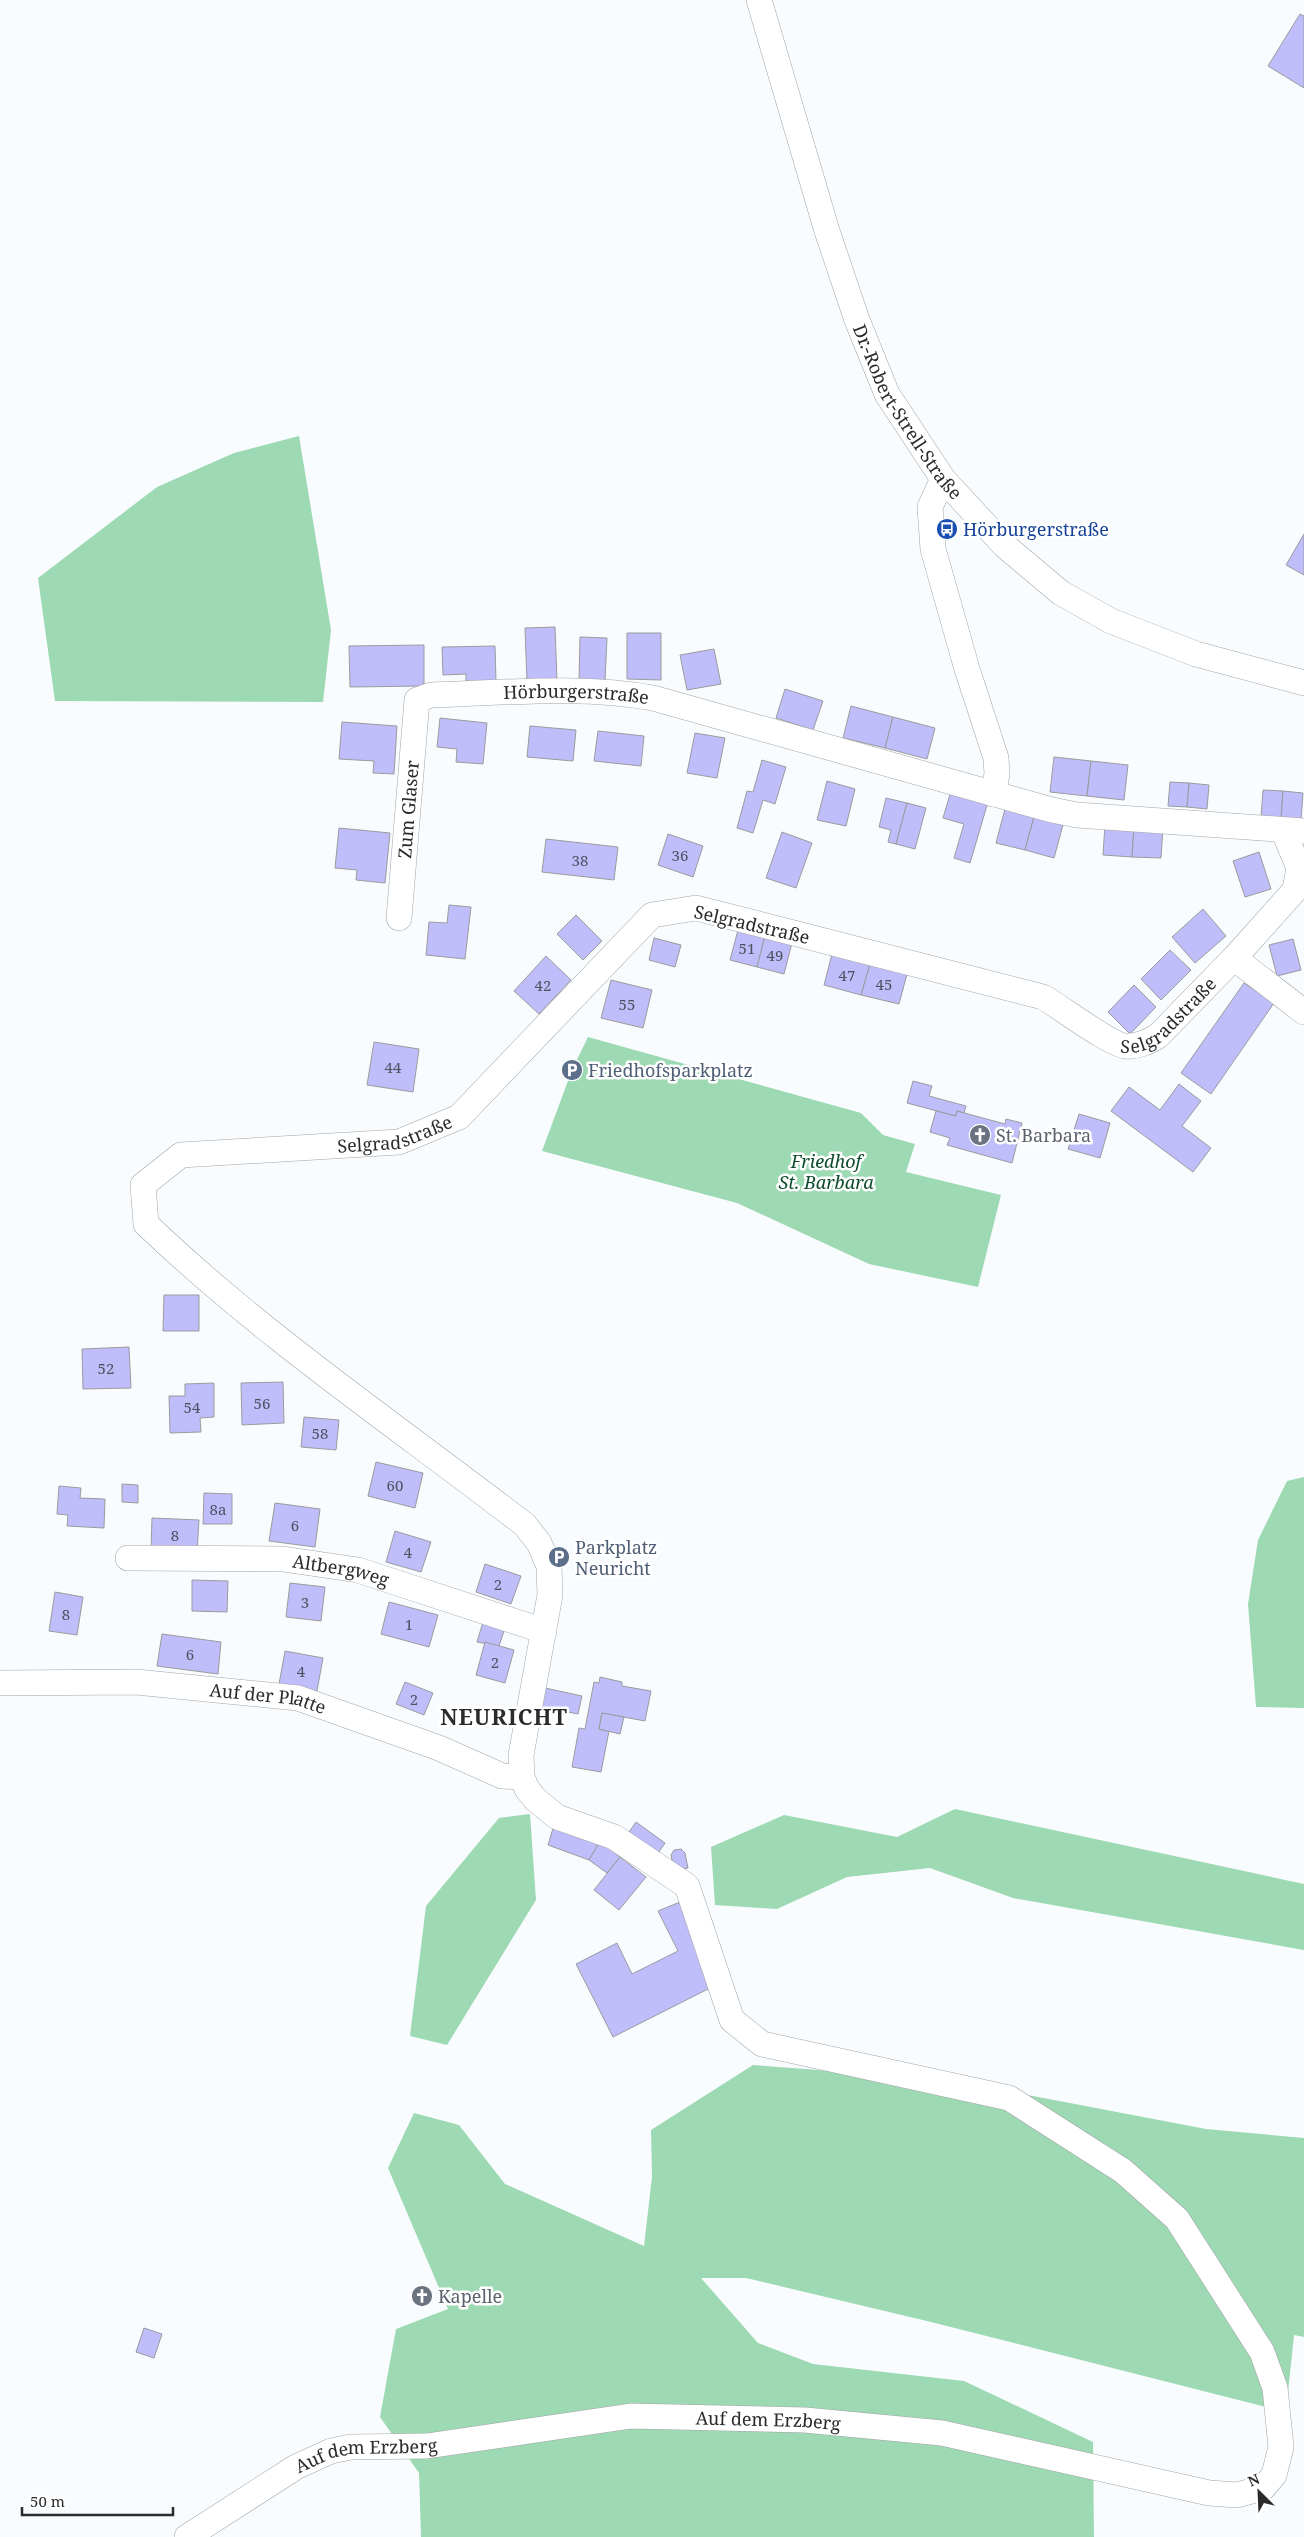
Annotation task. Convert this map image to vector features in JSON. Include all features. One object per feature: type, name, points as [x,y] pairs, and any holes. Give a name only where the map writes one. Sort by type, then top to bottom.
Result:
[{"type":"street","name":"Dr.-Robert-Strell-Straße","points":[[759,0],[827,231],[857,320],[887,394],[942,479],[1005,546],[1061,592],[1094,612],[1111,621],[1196,654],[1304,683]]},
{"type":"street","points":[[942,479],[930,507],[933,549],[967,669],[996,758],[997,774],[993,794]]},
{"type":"street","name":"Hörburgerstraße","points":[[417,700],[431,695],[597,691],[627,693],[652,698],[993,794],[1077,815],[1293,831]]},
{"type":"street","name":"Zum Glaser","points":[[398,918],[417,700]]},
{"type":"street","name":"Selgradstraße","points":[[544,1631],[550,1595],[549,1566],[539,1543],[525,1525],[195,1270],[146,1224],[143,1185],[181,1155],[399,1142],[458,1117],[652,915],[696,908],[1043,997],[1066,1010],[1111,1042],[1124,1046],[1142,1044],[1158,1036],[1234,958],[1299,886],[1300,868],[1293,831]]},
{"type":"street","points":[[1234,958],[1304,1012]]},
{"type":"street","name":"Altbergweg","points":[[128,1558],[282,1559],[358,1570],[544,1631]]},
{"type":"street","points":[[522,1777],[521,1755],[544,1631]]},
{"type":"street","name":"Auf der Platte","points":[[0,1683],[136,1682],[298,1698],[439,1748],[502,1776],[522,1777]]},
{"type":"street","name":"Auf dem Erzberg","points":[[187,2537],[296,2467],[331,2451],[351,2447],[427,2446],[631,2416],[805,2420],[942,2433],[1208,2494],[1237,2495],[1263,2488],[1274,2476],[1281,2447],[1275,2388],[1262,2352],[1177,2218],[1122,2171],[1009,2098],[762,2044],[732,2020],[687,1886],[614,1837],[558,1817],[536,1800],[527,1790],[522,1777]]},
{"type":"green space","points":[[299,436],[331,630],[323,702],[55,701],[38,578],[157,487],[234,453]]},
{"type":"green space","name":"Friedhof St. Barbara","points":[[588,1037],[861,1113],[883,1135],[915,1144],[906,1172],[1001,1195],[978,1287],[869,1264],[737,1203],[542,1151],[572,1070]]},
{"type":"green space","points":[[1304,1477],[1304,1708],[1256,1707],[1248,1604],[1258,1540],[1287,1481]]},
{"type":"green space","points":[[955,1809],[1304,1884],[1304,1950],[1013,1898],[930,1868],[847,1877],[777,1909],[715,1905],[711,1847],[784,1815],[897,1837]]},
{"type":"green space","points":[[530,1814],[536,1900],[447,2045],[410,2036],[426,1906],[499,1818]]},
{"type":"green space","points":[[753,2065],[949,2080],[1206,2129],[1304,2138],[1304,2337],[1294,2335],[1286,2412],[931,2322],[746,2278],[701,2278],[758,2343],[813,2364],[964,2381],[1093,2442],[1094,2537],[421,2537],[419,2473],[380,2417],[396,2329],[448,2309],[388,2168],[414,2113],[459,2125],[505,2184],[644,2246],[652,2177],[651,2130]]},
{"type":"building","points":[[1300,14],[1304,16],[1304,88],[1268,66]]},
{"type":"building","points":[[1304,534],[1304,575],[1286,565]]},
{"type":"building","points":[[555,627],[557,681],[527,682],[525,628]]},
{"type":"building","points":[[627,633],[661,633],[661,680],[627,679]]},
{"type":"building","points":[[580,637],[607,638],[605,681],[579,680]]},
{"type":"building","points":[[424,645],[424,686],[350,687],[349,646]]},
{"type":"building","points":[[495,646],[496,681],[466,681],[466,674],[443,675],[442,647]]},
{"type":"building","points":[[714,649],[721,684],[687,690],[680,655]]},
{"type":"building","points":[[785,689],[823,701],[813,730],[776,718]]},
{"type":"building","points":[[851,706],[893,717],[885,748],[843,738]]},
{"type":"building","points":[[893,717],[935,728],[927,759],[885,748]]},
{"type":"building","points":[[440,718],[487,723],[483,764],[456,762],[457,749],[437,747]]},
{"type":"building","points":[[342,722],[397,726],[394,774],[373,773],[374,761],[339,759]]},
{"type":"building","points":[[530,726],[576,730],[573,761],[527,757]]},
{"type":"building","points":[[598,731],[644,736],[641,766],[594,761]]},
{"type":"building","points":[[695,733],[725,738],[717,778],[687,773]]},
{"type":"building","points":[[1054,757],[1091,761],[1087,796],[1050,792]]},
{"type":"building","points":[[762,760],[786,767],[775,804],[763,800],[753,833],[737,828],[747,791],[753,792]]},
{"type":"building","points":[[1091,761],[1128,765],[1124,800],[1087,796]]},
{"type":"building","points":[[827,781],[855,789],[846,826],[817,820]]},
{"type":"building","points":[[1170,782],[1189,783],[1187,807],[1168,806]]},
{"type":"building","points":[[1189,783],[1209,785],[1207,809],[1187,807]]},
{"type":"building","points":[[1263,790],[1283,791],[1281,820],[1261,818]]},
{"type":"building","points":[[951,791],[988,802],[970,863],[954,858],[964,824],[943,818]]},
{"type":"building","points":[[1283,791],[1303,793],[1301,821],[1281,820]]},
{"type":"building","points":[[886,798],[907,803],[896,844],[888,842],[891,830],[879,827]]},
{"type":"building","points":[[907,803],[926,808],[915,849],[896,844]]},
{"type":"building","points":[[1006,805],[1035,813],[1025,850],[996,843]]},
{"type":"building","points":[[1035,813],[1064,821],[1054,858],[1025,850]]},
{"type":"building","points":[[1105,824],[1134,827],[1132,857],[1103,855]]},
{"type":"building","points":[[1134,827],[1163,828],[1161,858],[1132,857]]},
{"type":"building","points":[[339,828],[390,833],[385,883],[356,880],[357,870],[335,868]]},
{"type":"building","points":[[782,832],[812,843],[796,888],[766,878]]},
{"type":"building","points":[[668,834],[703,846],[693,877],[658,865]]},
{"type":"building","points":[[546,839],[618,847],[614,880],[542,872]]},
{"type":"building","points":[[1259,852],[1271,889],[1245,897],[1233,861]]},
{"type":"building","points":[[449,905],[471,907],[465,959],[426,955],[429,922],[447,923]]},
{"type":"building","points":[[1203,909],[1226,936],[1195,963],[1172,937]]},
{"type":"building","points":[[576,915],[602,941],[583,960],[557,934]]},
{"type":"building","points":[[738,930],[765,936],[757,967],[730,960]]},
{"type":"building","points":[[765,936],[792,943],[784,974],[757,967]]},
{"type":"building","points":[[654,938],[681,945],[675,967],[649,960]]},
{"type":"building","points":[[1293,939],[1301,970],[1277,976],[1269,945]]},
{"type":"building","points":[[1170,950],[1191,970],[1161,1000],[1141,979]]},
{"type":"building","points":[[832,954],[870,964],[861,995],[824,985]]},
{"type":"building","points":[[546,956],[571,980],[539,1014],[514,991]]},
{"type":"building","points":[[870,964],[907,974],[899,1004],[861,995]]},
{"type":"building","points":[[611,980],[652,990],[643,1028],[601,1018]]},
{"type":"building","points":[[1244,983],[1274,1003],[1211,1094],[1181,1073]]},
{"type":"building","points":[[1134,985],[1156,1007],[1130,1034],[1108,1012]]},
{"type":"building","points":[[374,1042],[419,1049],[413,1092],[367,1085]]},
{"type":"building","points":[[913,1081],[932,1086],[929,1096],[966,1106],[964,1113],[957,1111],[956,1116],[907,1103]]},
{"type":"building","points":[[1179,1084],[1201,1101],[1182,1126],[1211,1148],[1193,1172],[1111,1111],[1129,1087],[1160,1110]]},
{"type":"building","name":"St. Barbara","points":[[936,1111],[956,1116],[957,1111],[1005,1124],[1006,1119],[1022,1123],[1012,1163],[947,1145],[950,1138],[930,1132]]},
{"type":"building","points":[[1079,1114],[1110,1123],[1100,1158],[1068,1149]]},
{"type":"building","points":[[164,1295],[199,1295],[199,1331],[163,1331]]},
{"type":"building","points":[[129,1347],[131,1388],[83,1389],[82,1349]]},
{"type":"building","points":[[283,1382],[284,1423],[242,1425],[241,1383]]},
{"type":"building","points":[[214,1383],[214,1417],[200,1418],[201,1432],[170,1433],[169,1396],[185,1396],[185,1384]]},
{"type":"building","points":[[304,1417],[339,1420],[336,1450],[301,1447]]},
{"type":"building","points":[[376,1462],[423,1473],[415,1508],[368,1496]]},
{"type":"building","points":[[122,1484],[138,1485],[138,1503],[122,1502]]},
{"type":"building","points":[[59,1486],[81,1488],[80,1498],[105,1499],[104,1528],[67,1526],[68,1515],[57,1514]]},
{"type":"building","points":[[204,1493],[232,1494],[232,1524],[203,1524]]},
{"type":"building","points":[[275,1503],[320,1509],[315,1547],[269,1541]]},
{"type":"building","points":[[152,1518],[199,1520],[197,1552],[151,1550]]},
{"type":"building","points":[[395,1531],[431,1542],[421,1572],[386,1562]]},
{"type":"building","points":[[485,1564],[521,1576],[511,1604],[476,1592]]},
{"type":"building","points":[[192,1580],[228,1581],[227,1612],[192,1611]]},
{"type":"building","points":[[290,1583],[325,1587],[321,1621],[286,1617]]},
{"type":"building","points":[[55,1592],[83,1597],[77,1635],[49,1631]]},
{"type":"building","points":[[389,1602],[438,1615],[429,1647],[381,1634]]},
{"type":"building","points":[[483,1622],[505,1628],[499,1646],[477,1642]]},
{"type":"building","points":[[162,1634],[221,1642],[218,1674],[157,1666]]},
{"type":"building","points":[[485,1642],[514,1650],[505,1683],[476,1675]]},
{"type":"building","points":[[285,1651],[323,1658],[317,1691],[279,1684]]},
{"type":"building","points":[[600,1677],[622,1682],[622,1686],[651,1691],[645,1721],[602,1713],[599,1729],[609,1731],[601,1772],[572,1767],[579,1728],[585,1729],[594,1682],[599,1683]]},
{"type":"building","points":[[405,1682],[433,1693],[424,1715],[396,1704]]},
{"type":"building","points":[[545,1688],[582,1696],[578,1714],[542,1707]]},
{"type":"building","points":[[602,1713],[624,1717],[620,1734],[599,1729]]},
{"type":"building","points":[[636,1822],[665,1843],[657,1855],[627,1835]]},
{"type":"building","points":[[554,1825],[600,1841],[589,1860],[548,1845]]},
{"type":"building","points":[[600,1841],[620,1857],[607,1873],[589,1860]]},
{"type":"building","points":[[681,1849],[685,1853],[688,1868],[674,1870],[671,1855],[674,1850]]},
{"type":"building","points":[[620,1857],[646,1877],[619,1910],[594,1890]]},
{"type":"building","points":[[685,1900],[712,1987],[613,2037],[576,1964],[617,1943],[632,1974],[678,1951],[658,1911]]},
{"type":"building","points":[[144,2328],[162,2334],[154,2358],[136,2352]]},
{"type":"place","name":"Hörburgerstraße","points":[[947,529]]},
{"type":"place","name":"Friedhofsparkplatz","points":[[572,1070]]},
{"type":"place","name":"St. Barbara","points":[[980,1135]]},
{"type":"place","name":"Parkplatz Neuricht","points":[[559,1557]]},
{"type":"place","name":"Kapelle","points":[[422,2296]]},
{"type":"district","name":"NEURICHT","points":[[504,1716]]}]
